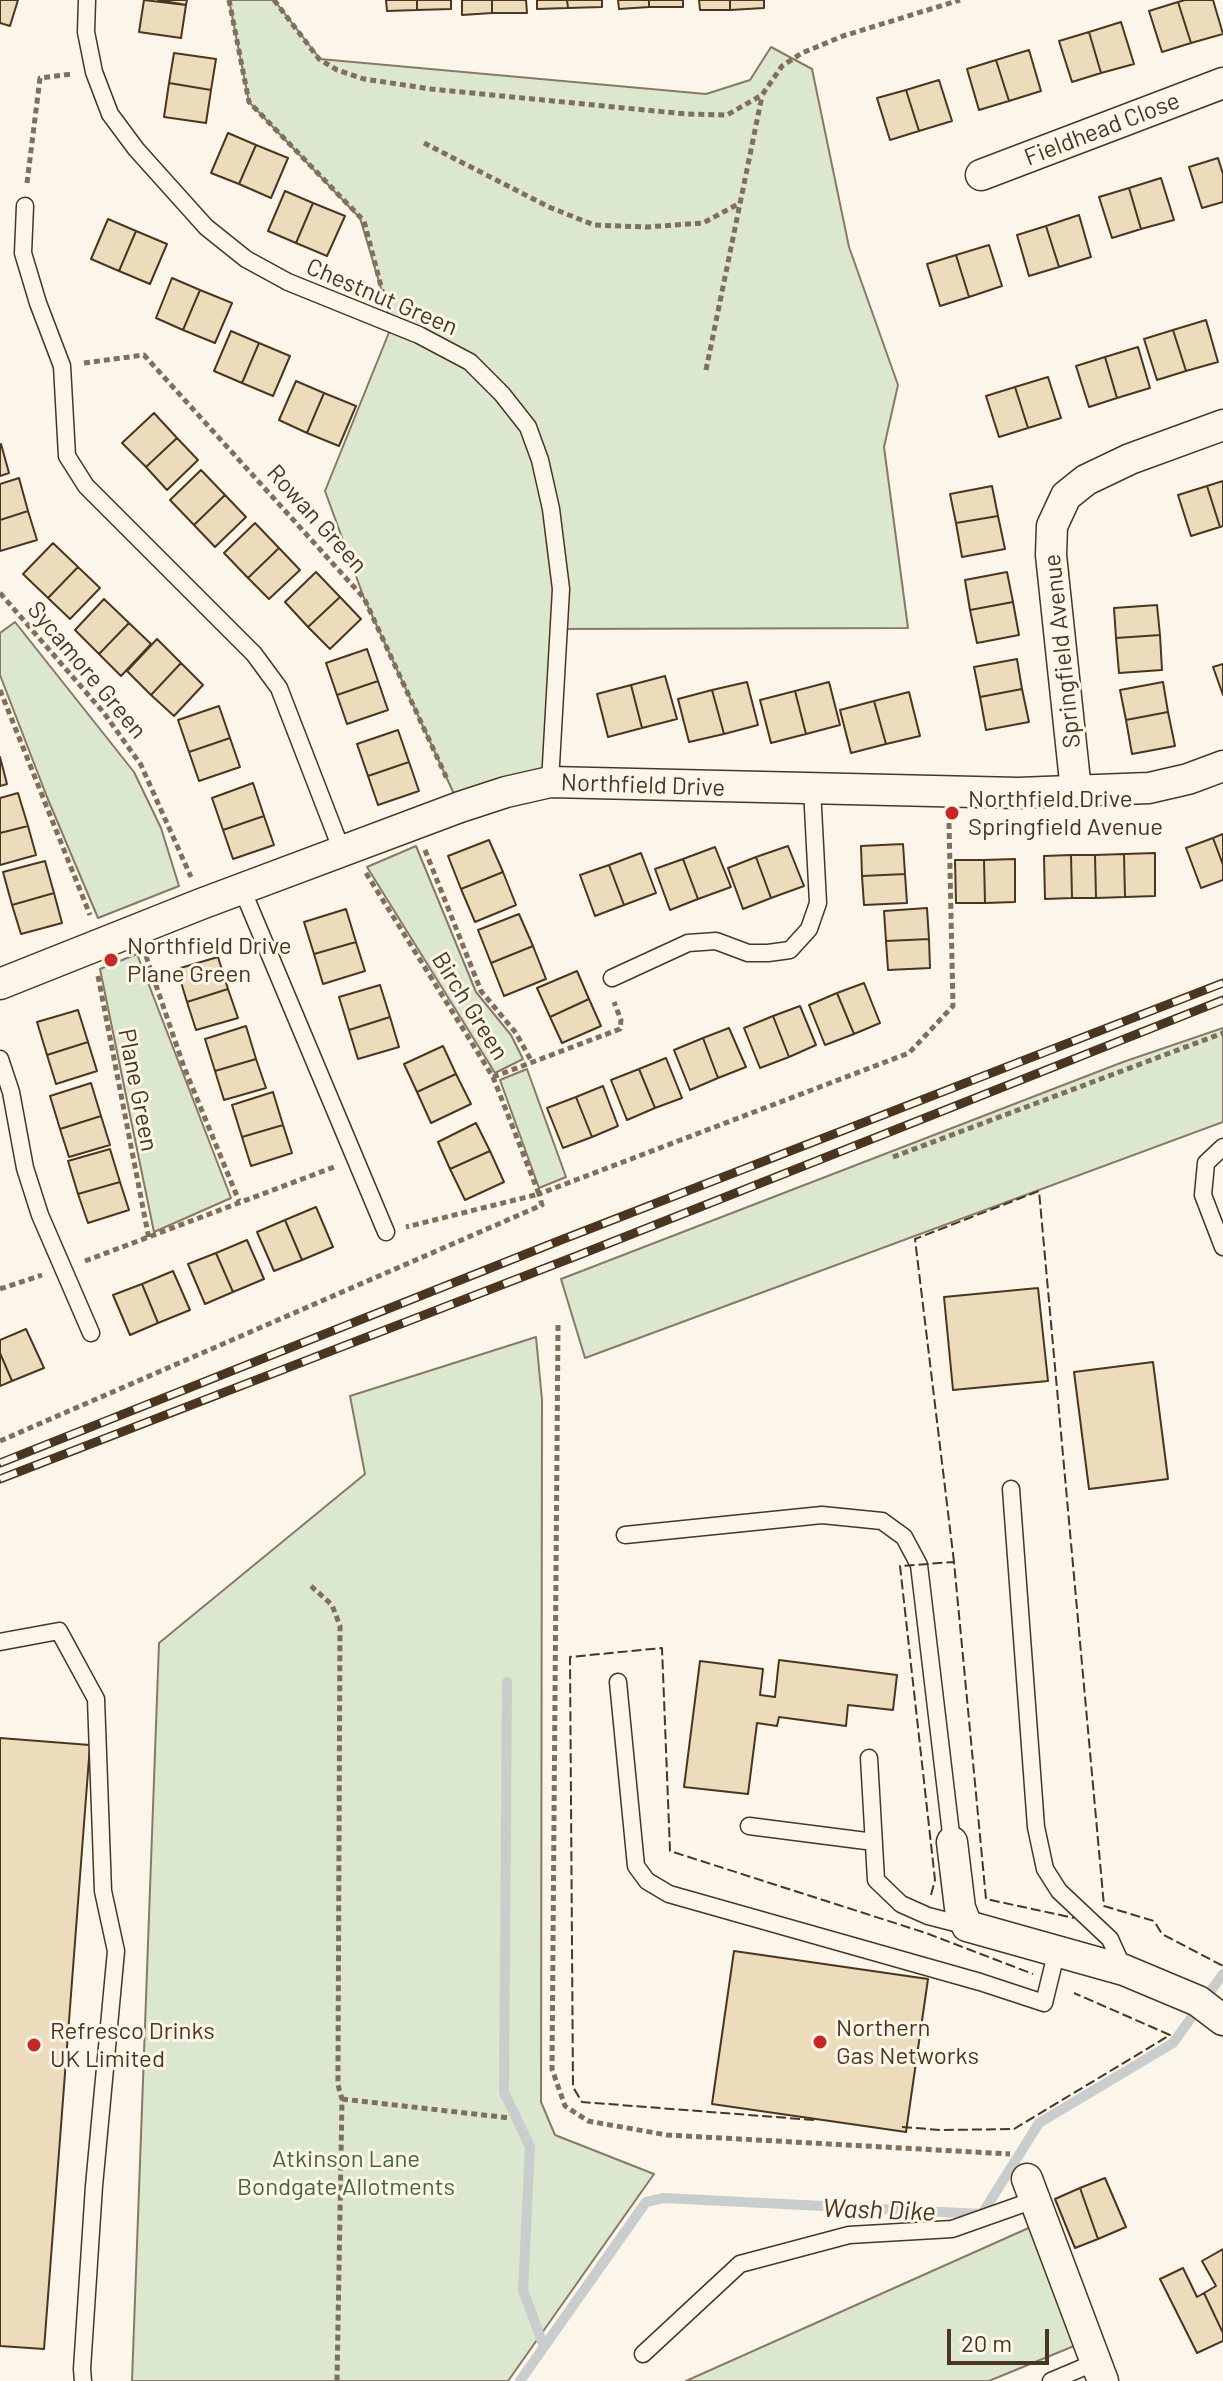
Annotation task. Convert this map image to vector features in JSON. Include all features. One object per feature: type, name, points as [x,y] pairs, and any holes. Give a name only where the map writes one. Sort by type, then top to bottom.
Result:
[{"type":"street","name":"Fieldhead Close","points":[[981,175],[1223,83]]},
{"type":"street","name":"Springfield Avenue","points":[[1076,791],[1051,555],[1052,526],[1066,496],[1086,480],[1130,459],[1223,425]]},
{"type":"street","name":"Northfield Drive","points":[[0,984],[201,904],[460,807],[550,782],[812,789],[1076,791],[1149,788],[1188,779],[1223,766]]},
{"type":"street","points":[[952,1842],[960,1908],[967,1926],[1124,1970],[1206,2008]]},
{"type":"street","points":[[1030,2190],[1099,2372]]},
{"type":"lane","name":"Chestnut Green","points":[[87,0],[86,32],[94,72],[110,114],[136,149],[206,227],[246,259],[288,282],[419,335],[470,362],[502,394],[528,427],[540,460],[551,509],[561,589],[550,782]]},
{"type":"lane","points":[[25,206],[23,253],[62,366],[67,456],[86,486],[254,654],[279,688],[349,849]]},
{"type":"lane","points":[[612,978],[688,943],[716,941],[748,953],[790,950],[809,929],[818,903],[812,789]]},
{"type":"lane","points":[[242,889],[386,1232]]},
{"type":"lane","points":[[0,1059],[11,1092],[25,1168],[40,1215],[91,1333]]},
{"type":"lane","points":[[1223,1147],[1206,1163],[1203,1195],[1223,1247]]},
{"type":"lane","points":[[1011,1489],[1036,1827],[1045,1869],[1059,1891],[1110,1939],[1124,1970]]},
{"type":"lane","points":[[625,1535],[822,1515],[882,1521],[904,1537],[919,1565],[952,1842]]},
{"type":"lane","points":[[0,1642],[59,1631],[96,1699],[103,1891],[116,1951],[94,2186],[83,2381]]},
{"type":"lane","points":[[618,1682],[636,1866],[647,1881],[669,1894],[1044,2003],[1057,1950]]},
{"type":"lane","points":[[869,1758],[876,1880],[901,1904],[928,1916],[967,1926]]},
{"type":"lane","points":[[749,1826],[874,1842]]},
{"type":"lane","points":[[643,2354],[740,2264],[849,2235],[952,2229],[1030,2190]]},
{"type":"lane","points":[[1051,2381],[1099,2372]]},
{"type":"path","points":[[229,0],[249,102],[364,221],[392,325]]},
{"type":"path","points":[[274,0],[319,59],[337,70],[364,79],[431,89],[686,114],[727,115],[762,95]]},
{"type":"path","points":[[706,370],[762,95],[782,66],[802,53],[843,36],[960,0]]},
{"type":"path","points":[[25,206],[40,78],[94,72]]},
{"type":"path","points":[[424,143],[549,207],[594,225],[646,227],[703,223],[740,203]]},
{"type":"path","name":"Rowan Green","points":[[62,366],[144,355],[333,563],[364,598],[460,807]]},
{"type":"path","name":"Sycamore Green","points":[[0,593],[104,713],[141,765],[168,820],[201,904]]},
{"type":"path","points":[[0,690],[94,946]]},
{"type":"path","points":[[386,1232],[539,1194],[909,1053],[953,1006],[949,791]]},
{"type":"path","name":"Birch Green","points":[[415,824],[481,991],[516,1033],[532,1062]]},
{"type":"path","name":"Birch Green","points":[[349,849],[493,1077],[539,1194]]},
{"type":"path","name":"Plane Green","points":[[137,929],[184,1067],[239,1201]]},
{"type":"path","name":"Plane Green","points":[[94,946],[149,1239]]},
{"type":"path","points":[[493,1077],[620,1029],[621,1020],[607,984],[612,978]]},
{"type":"path","points":[[893,1157],[1223,1033]]},
{"type":"path","points":[[0,1289],[149,1239],[239,1201],[354,1160]]},
{"type":"path","points":[[0,1441],[542,1205],[539,1194]]},
{"type":"path","points":[[557,1377],[558,1325]]},
{"type":"path","points":[[311,1586],[332,1605],[340,1626],[338,2085],[342,2099],[337,2381]]},
{"type":"path","points":[[342,2099],[510,2118]]},
{"type":"green space","points":[[229,0],[274,0],[320,59],[706,94],[750,80],[771,47],[812,69],[849,247],[898,385],[884,447],[908,628],[559,629],[550,782],[460,807],[364,598],[325,491],[392,325],[360,218],[249,102]]},
{"type":"green space","points":[[15,622],[134,772],[161,828],[179,886],[98,918],[0,675],[0,633]]},
{"type":"green space","points":[[416,846],[476,992],[511,1035],[523,1059],[495,1073],[367,867]]},
{"type":"green space","points":[[137,954],[231,1198],[154,1232],[100,969]]},
{"type":"green space","points":[[1223,1028],[1223,1122],[585,1358],[561,1279],[1123,1062]]},
{"type":"green space","points":[[527,1069],[566,1177],[539,1188],[500,1080]]},
{"type":"green space","name":"Atkinson Lane Bondgate Allotments","points":[[536,1337],[542,1400],[541,2102],[555,2135],[654,2174],[508,2381],[132,2381],[159,1643],[365,1474],[350,1396]]},
{"type":"green space","points":[[1033,2226],[1074,2346],[989,2381],[686,2381]]},
{"type":"building","points":[[0,0],[18,0],[10,26],[0,23]]},
{"type":"building","points":[[144,0],[186,5],[181,38],[139,32]]},
{"type":"building","points":[[158,0],[187,0],[186,5]]},
{"type":"building","points":[[386,0],[417,0],[417,10],[387,11]]},
{"type":"building","points":[[417,0],[451,0],[451,9],[417,10]]},
{"type":"building","points":[[462,0],[492,0],[492,13],[462,15]]},
{"type":"building","points":[[492,0],[526,0],[527,13],[492,13]]},
{"type":"building","points":[[537,0],[567,0],[568,8],[537,9]]},
{"type":"building","points":[[567,0],[602,0],[602,7],[568,8]]},
{"type":"building","points":[[618,0],[649,0],[649,7],[619,9]]},
{"type":"building","points":[[649,0],[683,0],[683,7],[649,7]]},
{"type":"building","points":[[699,0],[730,0],[730,10],[700,10]]},
{"type":"building","points":[[730,0],[764,0],[764,8],[730,10]]},
{"type":"building","points":[[1213,0],[1223,34],[1191,43],[1178,2]]},
{"type":"building","points":[[1178,2],[1191,43],[1162,52],[1149,11]]},
{"type":"building","points":[[1121,22],[1134,64],[1101,73],[1089,32]]},
{"type":"building","points":[[1089,32],[1101,73],[1072,82],[1059,41]]},
{"type":"building","points":[[1029,50],[1041,91],[1009,101],[996,60]]},
{"type":"building","points":[[174,53],[216,59],[211,90],[169,83]]},
{"type":"building","points":[[996,60],[1009,101],[979,110],[967,69]]},
{"type":"building","points":[[939,80],[952,121],[919,131],[906,90]]},
{"type":"building","points":[[169,83],[211,90],[206,123],[164,117]]},
{"type":"building","points":[[906,90],[919,131],[890,140],[877,98]]},
{"type":"building","points":[[228,133],[256,145],[239,184],[211,173]]},
{"type":"building","points":[[256,145],[288,158],[271,198],[239,184]]},
{"type":"building","points":[[1218,158],[1223,174],[1223,202],[1202,208],[1189,167]]},
{"type":"building","points":[[1161,178],[1174,220],[1141,229],[1129,188]]},
{"type":"building","points":[[1129,188],[1141,229],[1112,238],[1099,197]]},
{"type":"building","points":[[285,191],[313,203],[296,243],[268,231]]},
{"type":"building","points":[[313,203],[345,216],[327,256],[296,243]]},
{"type":"building","points":[[1079,215],[1091,257],[1059,267],[1046,226]]},
{"type":"building","points":[[108,219],[136,231],[119,271],[91,259]]},
{"type":"building","points":[[1046,226],[1059,267],[1029,276],[1017,235]]},
{"type":"building","points":[[136,231],[167,244],[150,284],[119,271]]},
{"type":"building","points":[[989,245],[1002,286],[969,297],[956,255]]},
{"type":"building","points":[[956,255],[969,297],[940,306],[927,264]]},
{"type":"building","points":[[172,278],[200,290],[183,330],[156,318]]},
{"type":"building","points":[[200,290],[232,303],[215,343],[183,330]]},
{"type":"building","points":[[1206,320],[1218,362],[1186,371],[1173,330]]},
{"type":"building","points":[[1173,330],[1186,371],[1157,380],[1144,339]]},
{"type":"building","points":[[231,331],[259,343],[242,383],[214,371]]},
{"type":"building","points":[[259,343],[290,356],[273,396],[242,383]]},
{"type":"building","points":[[1138,347],[1150,388],[1117,398],[1105,357]]},
{"type":"building","points":[[1105,357],[1117,398],[1089,407],[1076,366]]},
{"type":"building","points":[[1048,377],[1061,418],[1028,428],[1015,387]]},
{"type":"building","points":[[296,381],[324,393],[307,433],[279,420]]},
{"type":"building","points":[[1015,387],[1028,428],[999,437],[986,396]]},
{"type":"building","points":[[324,393],[356,406],[339,446],[307,433]]},
{"type":"building","points":[[154,413],[177,438],[146,467],[122,443]]},
{"type":"building","points":[[177,438],[198,460],[167,490],[146,467]]},
{"type":"building","points":[[0,445],[9,473],[0,476]]},
{"type":"building","points":[[201,470],[225,495],[194,525],[170,500]]},
{"type":"building","points":[[19,478],[28,511],[0,520],[0,484]]},
{"type":"building","points":[[1223,481],[1223,526],[1220,527],[1207,486]]},
{"type":"building","points":[[992,486],[998,516],[956,523],[950,494]]},
{"type":"building","points":[[1207,486],[1220,527],[1191,536],[1178,495]]},
{"type":"building","points":[[225,495],[246,517],[215,547],[194,525]]},
{"type":"building","points":[[28,511],[37,540],[0,551],[0,520]]},
{"type":"building","points":[[998,516],[1005,549],[962,557],[956,523]]},
{"type":"building","points":[[255,523],[279,548],[248,578],[224,553]]},
{"type":"building","points":[[53,543],[78,567],[48,598],[23,574]]},
{"type":"building","points":[[279,548],[300,570],[269,599],[248,578]]},
{"type":"building","points":[[78,567],[100,588],[70,619],[48,598]]},
{"type":"building","points":[[316,572],[340,597],[308,627],[285,602]]},
{"type":"building","points":[[1007,572],[1013,602],[970,610],[965,580]]},
{"type":"building","points":[[340,597],[361,619],[330,649],[308,627]]},
{"type":"building","points":[[104,599],[129,623],[99,654],[75,630]]},
{"type":"building","points":[[1013,602],[1019,635],[977,643],[970,610]]},
{"type":"building","points":[[1157,605],[1160,635],[1116,638],[1114,608]]},
{"type":"building","points":[[129,623],[151,644],[121,676],[99,654]]},
{"type":"building","points":[[1160,635],[1162,670],[1119,673],[1116,638]]},
{"type":"building","points":[[157,639],[181,663],[151,695],[127,671]]},
{"type":"building","points":[[367,649],[378,681],[337,695],[326,663]]},
{"type":"building","points":[[1017,659],[1022,689],[980,697],[974,667]]},
{"type":"building","points":[[181,663],[203,685],[174,716],[151,695]]},
{"type":"building","points":[[1223,664],[1223,695],[1213,667]]},
{"type":"building","points":[[665,676],[677,719],[642,728],[631,685]]},
{"type":"building","points":[[378,681],[388,710],[347,724],[337,695]]},
{"type":"building","points":[[747,682],[758,725],[724,734],[712,690]]},
{"type":"building","points":[[829,682],[840,725],[806,734],[795,691]]},
{"type":"building","points":[[1163,682],[1168,712],[1126,720],[1120,690]]},
{"type":"building","points":[[631,685],[642,728],[608,737],[597,694]]},
{"type":"building","points":[[1022,689],[1029,722],[986,730],[980,697]]},
{"type":"building","points":[[712,690],[724,734],[689,742],[678,699]]},
{"type":"building","points":[[795,691],[806,734],[771,743],[760,700]]},
{"type":"building","points":[[909,692],[920,736],[886,744],[874,701]]},
{"type":"building","points":[[874,701],[886,744],[851,753],[840,710]]},
{"type":"building","points":[[219,706],[230,738],[189,752],[178,720]]},
{"type":"building","points":[[1168,712],[1175,746],[1132,754],[1126,720]]},
{"type":"building","points":[[398,730],[409,762],[368,776],[357,744]]},
{"type":"building","points":[[230,738],[240,767],[199,781],[189,752]]},
{"type":"building","points":[[0,757],[7,784],[0,786]]},
{"type":"building","points":[[409,762],[419,791],[378,805],[368,776]]},
{"type":"building","points":[[253,783],[264,816],[223,830],[212,798]]},
{"type":"building","points":[[18,793],[28,826],[0,833],[0,798]]},
{"type":"building","points":[[264,816],[274,845],[233,859],[223,830]]},
{"type":"building","points":[[28,826],[36,855],[0,865],[0,833]]},
{"type":"building","points":[[1223,834],[1223,865],[1213,838]]},
{"type":"building","points":[[1213,838],[1223,865],[1223,880],[1201,888],[1186,848]]},
{"type":"building","points":[[489,840],[503,872],[461,889],[448,856]]},
{"type":"building","points":[[903,844],[905,874],[862,876],[861,846]]},
{"type":"building","points":[[788,846],[804,886],[771,898],[756,857]]},
{"type":"building","points":[[715,847],[731,887],[698,899],[683,859]]},
{"type":"building","points":[[641,853],[656,893],[624,905],[609,865]]},
{"type":"building","points":[[1155,853],[1155,896],[1125,897],[1124,854]]},
{"type":"building","points":[[1124,854],[1125,897],[1096,898],[1095,855]]},
{"type":"building","points":[[1071,855],[1072,898],[1045,899],[1044,856]]},
{"type":"building","points":[[1071,855],[1095,855],[1096,898],[1072,898]]},
{"type":"building","points":[[756,857],[771,898],[743,909],[728,868]]},
{"type":"building","points":[[683,859],[698,899],[670,910],[655,869]]},
{"type":"building","points":[[1015,859],[1015,902],[985,903],[984,860]]},
{"type":"building","points":[[955,860],[984,860],[985,903],[956,903]]},
{"type":"building","points":[[45,861],[54,893],[12,905],[3,872]]},
{"type":"building","points":[[609,865],[624,905],[595,916],[580,875]]},
{"type":"building","points":[[503,872],[516,905],[475,922],[461,889]]},
{"type":"building","points":[[905,874],[907,903],[864,905],[862,876]]},
{"type":"building","points":[[54,893],[62,923],[21,934],[12,905]]},
{"type":"building","points":[[927,908],[929,939],[886,941],[884,911]]},
{"type":"building","points":[[346,909],[356,942],[314,954],[304,922]]},
{"type":"building","points":[[519,914],[533,946],[491,963],[478,930]]},
{"type":"building","points":[[929,939],[930,968],[888,970],[886,941]]},
{"type":"building","points":[[356,942],[365,971],[323,984],[314,954]]},
{"type":"building","points":[[533,946],[546,979],[504,996],[491,963]]},
{"type":"building","points":[[218,957],[228,989],[187,1002],[177,969]]},
{"type":"building","points":[[577,971],[589,999],[550,1017],[537,988]]},
{"type":"building","points":[[864,983],[880,1023],[854,1034],[837,993]]},
{"type":"building","points":[[380,985],[390,1017],[349,1030],[339,997]]},
{"type":"building","points":[[228,989],[238,1018],[196,1030],[187,1002]]},
{"type":"building","points":[[837,993],[854,1034],[825,1045],[809,1005]]},
{"type":"building","points":[[589,999],[601,1026],[562,1043],[550,1017]]},
{"type":"building","points":[[800,1006],[816,1045],[789,1057],[773,1016]]},
{"type":"building","points":[[78,1010],[88,1042],[47,1055],[37,1022]]},
{"type":"building","points":[[773,1016],[789,1057],[760,1068],[744,1028]]},
{"type":"building","points":[[390,1017],[399,1047],[358,1059],[349,1030]]},
{"type":"building","points":[[246,1026],[256,1059],[215,1071],[205,1039]]},
{"type":"building","points":[[729,1028],[746,1067],[718,1078],[703,1038]]},
{"type":"building","points":[[703,1038],[718,1078],[690,1090],[674,1050]]},
{"type":"building","points":[[88,1042],[97,1071],[56,1084],[47,1055]]},
{"type":"building","points":[[443,1046],[456,1074],[417,1092],[404,1064]]},
{"type":"building","points":[[666,1058],[682,1098],[655,1108],[639,1069]]},
{"type":"building","points":[[256,1059],[266,1088],[224,1100],[215,1071]]},
{"type":"building","points":[[639,1069],[655,1108],[627,1120],[611,1080]]},
{"type":"building","points":[[456,1074],[471,1104],[431,1123],[417,1092]]},
{"type":"building","points":[[91,1083],[101,1116],[60,1129],[50,1096]]},
{"type":"building","points":[[603,1086],[618,1126],[592,1137],[576,1097]]},
{"type":"building","points":[[273,1092],[283,1125],[242,1137],[232,1105]]},
{"type":"building","points":[[576,1097],[592,1137],[563,1148],[547,1108]]},
{"type":"building","points":[[101,1116],[110,1145],[69,1157],[60,1129]]},
{"type":"building","points":[[476,1123],[490,1151],[450,1169],[438,1142]]},
{"type":"building","points":[[283,1125],[292,1153],[251,1166],[242,1137]]},
{"type":"building","points":[[110,1149],[120,1182],[78,1194],[68,1161]]},
{"type":"building","points":[[490,1151],[504,1182],[465,1200],[450,1169]]},
{"type":"building","points":[[120,1182],[129,1210],[88,1223],[78,1194]]},
{"type":"building","points":[[316,1207],[333,1247],[302,1260],[285,1220]]},
{"type":"building","points":[[285,1220],[302,1260],[274,1271],[257,1232]]},
{"type":"building","points":[[247,1240],[264,1279],[233,1292],[216,1253]]},
{"type":"building","points":[[216,1253],[233,1292],[205,1304],[188,1264]]},
{"type":"building","points":[[173,1271],[190,1310],[158,1323],[142,1284]]},
{"type":"building","points":[[142,1284],[158,1323],[130,1335],[113,1295]]},
{"type":"building","points":[[1038,1288],[1048,1381],[953,1390],[944,1297]]},
{"type":"building","points":[[26,1329],[44,1368],[12,1381],[0,1353],[0,1340]]},
{"type":"building","points":[[0,1353],[12,1381],[0,1386]]},
{"type":"building","points":[[1153,1362],[1168,1479],[1089,1489],[1074,1372]]},
{"type":"building","points":[[779,1660],[897,1675],[893,1710],[848,1705],[846,1726],[779,1717],[777,1726],[757,1723],[748,1794],[684,1787],[700,1661],[763,1669],[760,1695],[775,1697]]},
{"type":"building","name":"Refresco Drinks UK Limited","points":[[0,1738],[90,1745],[44,2349],[0,2346]]},
{"type":"building","name":"Northern Gas Networks","points":[[734,1951],[928,1979],[906,2132],[712,2104]]},
{"type":"building","points":[[1105,2178],[1126,2227],[1098,2239],[1080,2188]]},
{"type":"building","points":[[1080,2188],[1098,2239],[1075,2248],[1055,2199]]},
{"type":"building","points":[[1223,2249],[1223,2333],[1204,2293],[1216,2286],[1202,2261]]},
{"type":"building","points":[[1183,2268],[1197,2297],[1204,2293],[1223,2333],[1223,2341],[1197,2353],[1160,2279]]},
{"type":"waterway","points":[[507,1682],[504,2092],[530,2147],[523,2290],[544,2347]]},
{"type":"waterway","name":"Wash Dike","points":[[520,2381],[646,2202],[664,2198],[982,2214],[1039,2123],[1173,2043],[1223,1974]]},
{"type":"railway","points":[[0,1463],[561,1240],[1223,983]]},
{"type":"railway","points":[[0,1479],[579,1255],[1223,1000]]},
{"type":"fence","points":[[954,1562],[915,1239],[1039,1191],[1104,1906],[1154,1921],[1162,1934],[1223,1966]]},
{"type":"fence","points":[[931,1895],[935,1880],[900,1566],[954,1562],[986,1899],[1074,1918]]},
{"type":"fence","points":[[814,2120],[582,2102],[573,2087],[570,1657],[662,1648],[670,1851],[926,1933],[1033,1974]]},
{"type":"fence","points":[[902,2127],[1014,2129],[1170,2035],[1074,1993]]},
{"type":"place","name":"Northfield Drive Springfield Avenue","points":[[952,813]]},
{"type":"place","name":"Northfield Drive Plane Green","points":[[111,960]]},
{"type":"place","name":"Northern Gas Networks","points":[[820,2042]]},
{"type":"place","name":"Refresco Drinks UK Limited","points":[[34,2045]]}]
